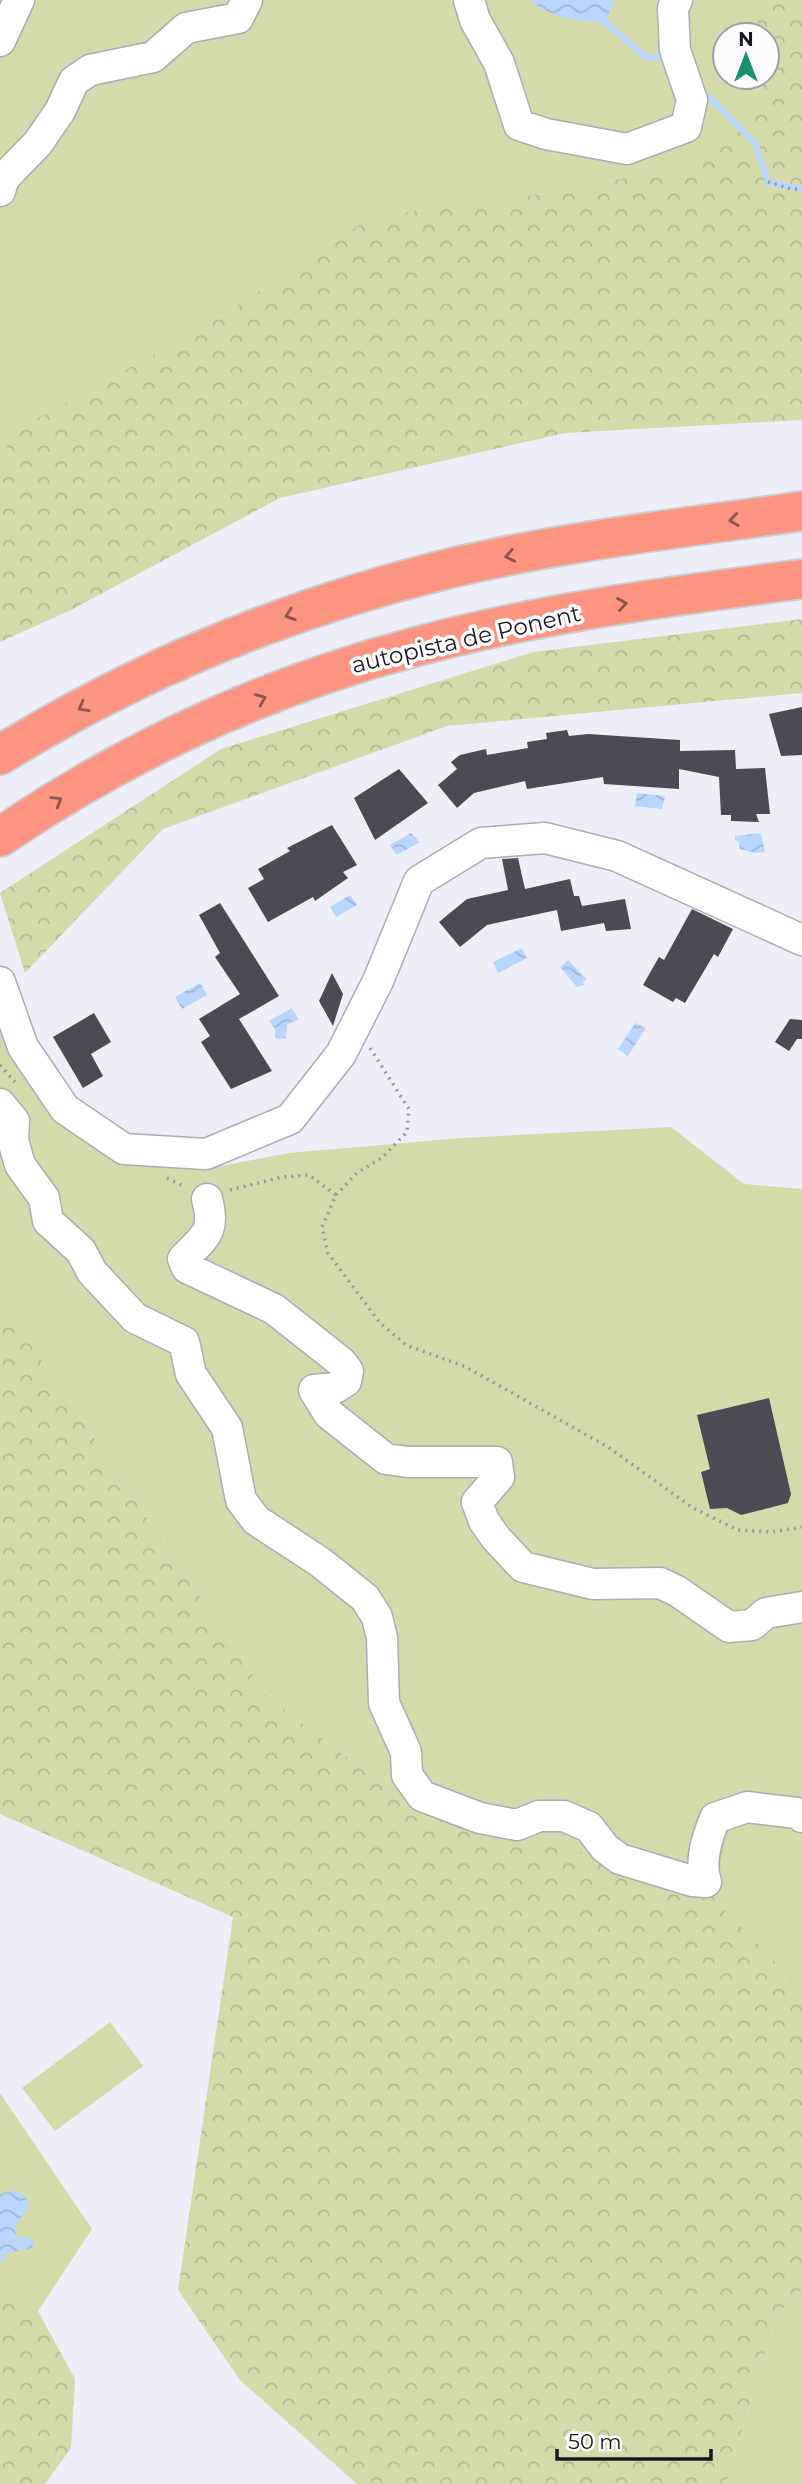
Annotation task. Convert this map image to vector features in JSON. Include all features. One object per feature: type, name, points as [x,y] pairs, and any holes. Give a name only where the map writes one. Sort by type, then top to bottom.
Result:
[{"type":"highway","points":[[0,755],[85,706],[185,656],[341,598],[503,557],[802,511]]},
{"type":"highway","name":"autopista de Ponent","points":[[0,837],[72,792],[157,745],[256,701],[359,663],[451,638],[546,617],[626,603],[802,579]]},
{"type":"street","points":[[0,41],[19,0]]},
{"type":"street","points":[[0,191],[4,178],[38,143],[74,81],[90,70],[153,57],[186,28],[239,18],[247,0]]},
{"type":"street","points":[[468,0],[475,20],[499,63],[519,125],[545,134],[627,149],[686,127],[692,100],[675,50],[673,8],[677,0]]},
{"type":"street","points":[[0,982],[23,1047],[65,1109],[124,1149],[206,1154],[290,1119],[341,1054],[378,981],[419,881],[481,843],[545,838],[617,856],[802,940]]},
{"type":"street","points":[[8,1093],[15,1121],[13,1140],[20,1165],[44,1198],[48,1221],[82,1251],[92,1272],[135,1318],[184,1342],[191,1374],[227,1427],[241,1500],[256,1520],[320,1562],[365,1598],[377,1617],[382,1638],[384,1703],[406,1752],[407,1775],[422,1796],[480,1818],[517,1825],[540,1816],[564,1816],[589,1827],[605,1848],[620,1859],[692,1881],[706,1882],[703,1872],[707,1839],[715,1818],[747,1807],[797,1813],[802,1817]]},
{"type":"street","points":[[208,1199],[213,1219],[207,1234],[183,1259],[187,1268],[274,1308],[341,1362],[348,1371],[346,1381],[335,1388],[314,1390],[316,1397],[329,1414],[386,1459],[408,1462],[497,1462],[499,1478],[477,1502],[484,1521],[496,1538],[523,1567],[593,1584],[660,1583],[677,1591],[729,1627],[752,1625],[766,1613],[802,1607]]},
{"type":"path","points":[[768,182],[791,189],[802,189]]},
{"type":"path","points":[[356,1025],[409,1109],[407,1132],[383,1157],[357,1173],[336,1195],[322,1227],[328,1253],[380,1322],[406,1345],[466,1367],[608,1447],[693,1508],[738,1530],[772,1532],[802,1527]]},
{"type":"path","points":[[0,1065],[8,1093]]},
{"type":"path","points":[[167,1178],[208,1199],[241,1186],[282,1177],[309,1175],[336,1195]]},
{"type":"green space","points":[[0,0],[530,0],[555,15],[606,23],[614,0],[749,0],[757,21],[711,21],[711,91],[756,91],[739,128],[699,164],[541,194],[371,217],[209,324],[0,487]]},
{"type":"green space","points":[[749,0],[802,0],[802,420],[565,433],[280,498],[71,610],[0,642],[0,487],[9,434],[209,324],[371,217],[541,194],[699,164],[739,128],[756,91],[781,91],[781,21],[757,21]]},
{"type":"green space","points":[[802,619],[802,693],[447,726],[163,829],[25,973],[0,893],[221,749],[533,652]]},
{"type":"green space","points":[[0,1017],[19,1061],[158,1166],[216,1167],[289,1153],[461,1138],[671,1127],[744,1184],[802,1189],[802,1991],[384,1786],[267,1696],[31,1344],[0,1318]]},
{"type":"green space","points":[[0,1318],[31,1344],[267,1696],[384,1786],[420,1803],[706,1890],[802,1990],[802,2290],[777,2314],[726,2484],[357,2484],[240,2380],[178,2290],[233,1917],[0,1814]]},
{"type":"green space","points":[[110,2022],[143,2066],[55,2131],[22,2088]]},
{"type":"green space","points":[[0,2093],[92,2229],[38,2311],[0,2278]]},
{"type":"green space","points":[[0,2278],[38,2311],[75,2379],[71,2448],[45,2484],[0,2484]]},
{"type":"green space","points":[[802,2290],[802,2484],[726,2484],[777,2314]]},
{"type":"water","points":[[530,0],[614,0],[606,23],[556,15]]},
{"type":"water","points":[[637,793],[665,796],[662,809],[635,806]]},
{"type":"water","points":[[411,833],[420,842],[397,855],[390,845]]},
{"type":"water","points":[[761,833],[765,852],[740,849],[738,841],[735,840],[735,836]]},
{"type":"water","points":[[350,895],[357,905],[336,917],[330,907]]},
{"type":"water","points":[[522,948],[527,958],[498,973],[493,962]]},
{"type":"water","points":[[568,960],[586,979],[584,985],[577,987],[560,967]]},
{"type":"water","points":[[200,983],[207,995],[182,1009],[175,997]]},
{"type":"water","points":[[292,1008],[299,1020],[287,1024],[286,1038],[278,1039],[269,1021]]},
{"type":"water","points":[[635,1023],[646,1028],[628,1056],[618,1049]]},
{"type":"water","points":[[19,2191],[29,2201],[15,2232],[18,2237],[34,2239],[32,2248],[7,2253],[0,2264],[0,2194]]},
{"type":"building","points":[[802,707],[802,755],[781,756],[769,714]]},
{"type":"building","points":[[567,730],[569,736],[588,734],[680,740],[680,751],[735,750],[736,769],[765,768],[770,814],[756,814],[759,822],[731,821],[731,815],[721,815],[719,777],[679,769],[679,789],[604,784],[603,777],[527,789],[525,781],[474,793],[457,808],[438,785],[457,769],[451,762],[460,755],[486,749],[487,755],[528,748],[527,742],[547,739],[546,733]]},
{"type":"building","points":[[399,769],[428,803],[375,840],[354,798]]},
{"type":"building","points":[[332,825],[357,865],[343,872],[348,878],[315,901],[313,897],[268,922],[248,888],[264,879],[258,869],[290,851],[287,848]]},
{"type":"building","points":[[518,858],[525,889],[570,879],[574,896],[579,896],[582,906],[625,899],[631,929],[606,931],[604,923],[561,931],[557,910],[487,925],[460,947],[439,922],[467,899],[508,890],[502,859]]},
{"type":"building","points":[[220,903],[279,996],[239,1019],[272,1071],[231,1089],[201,1042],[210,1036],[199,1019],[240,994],[215,957],[220,953],[199,915]]},
{"type":"building","points":[[692,909],[733,929],[718,957],[714,954],[685,1003],[676,998],[673,1002],[643,985],[659,957],[664,960]]},
{"type":"building","points":[[332,973],[343,994],[333,1026],[319,1001]]},
{"type":"building","points":[[94,1013],[111,1042],[91,1054],[103,1076],[83,1088],[53,1037]]},
{"type":"building","points":[[790,1019],[802,1020],[802,1039],[797,1039],[789,1051],[775,1042]]},
{"type":"building","points":[[769,1398],[791,1494],[788,1503],[741,1515],[727,1508],[710,1509],[701,1472],[710,1469],[697,1415]]},
{"type":"waterway","points":[[603,16],[606,23],[646,57],[670,58]]},
{"type":"waterway","points":[[701,89],[755,143],[768,182],[802,189]]}]
